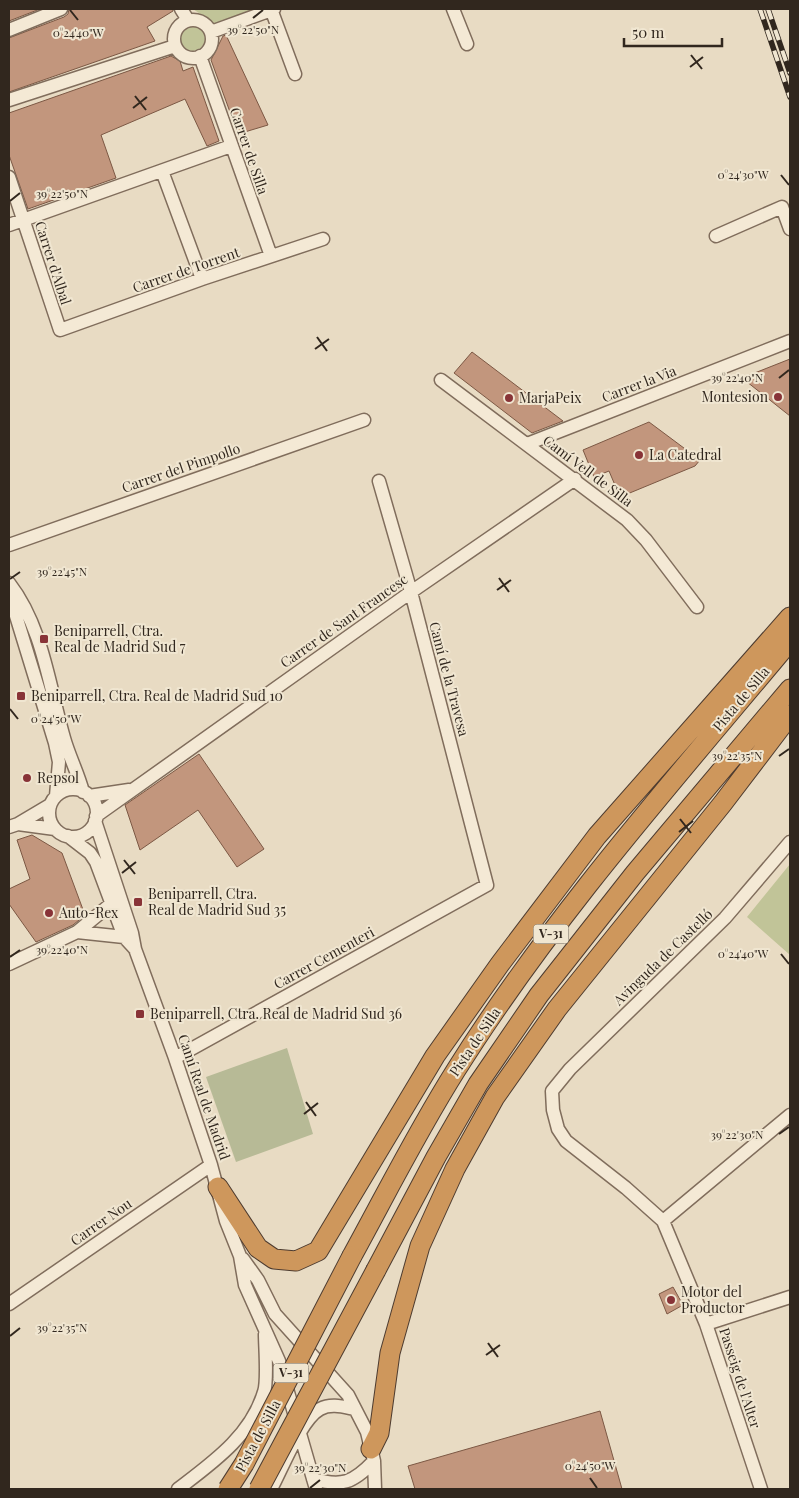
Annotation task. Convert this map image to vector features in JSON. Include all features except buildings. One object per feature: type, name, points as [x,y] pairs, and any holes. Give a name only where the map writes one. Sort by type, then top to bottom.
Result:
[{"type":"highway","points":[[218,1187],[258,1248],[274,1259],[296,1261],[318,1251],[435,1056],[500,964],[597,836],[790,617]]},
{"type":"highway","name":"Pista de Silla","points":[[228,1489],[244,1464],[413,1143],[456,1070],[518,978],[613,852],[790,641]]},
{"type":"highway","name":"Pista de Silla","points":[[259,1489],[436,1157],[478,1084],[539,995],[634,872],[790,689]]},
{"type":"highway","points":[[372,1455],[379,1433],[390,1353],[420,1246],[456,1170],[496,1097],[557,1010],[723,804],[790,715]]},
{"type":"street","points":[[9,30],[61,9]]},
{"type":"street","points":[[181,9],[188,20]]},
{"type":"street","points":[[211,32],[272,9],[295,74]]},
{"type":"street","points":[[453,9],[467,44]]},
{"type":"street","points":[[188,20],[199,21],[208,27],[211,32],[211,44],[205,53],[200,56],[194,58],[183,55],[175,46],[175,33],[182,23],[188,20]]},
{"type":"street","points":[[9,100],[175,46]]},
{"type":"street","name":"Carrer de Silla","points":[[200,56],[271,256]]},
{"type":"street","points":[[9,225],[232,146]]},
{"type":"street","points":[[162,171],[202,279]]},
{"type":"street","name":"Carrer d'Albal","points":[[9,177],[60,330]]},
{"type":"street","points":[[716,236],[782,207],[790,229]]},
{"type":"street","name":"Carrer de Torrent","points":[[60,330],[202,279],[323,239]]},
{"type":"street","name":"Carrer la Via","points":[[527,444],[790,341]]},
{"type":"street","name":"Camí Vell de Silla","points":[[441,380],[610,505],[636,529],[697,607]]},
{"type":"street","name":"Carrer del Pimpollo","points":[[9,545],[364,420]]},
{"type":"street","name":"Carrer de Sant Francesc","points":[[95,819],[132,790],[411,592],[575,479]]},
{"type":"street","name":"Camí de la Travesa","points":[[379,482],[411,592],[487,885]]},
{"type":"street","points":[[9,583],[28,615],[41,648],[65,740],[86,794],[95,805],[95,819],[87,832],[81,836],[60,834],[54,829],[49,818],[59,762],[55,742],[9,593]]},
{"type":"street","points":[[13,826],[69,790],[86,794]]},
{"type":"street","name":"Carrer de Sant Francesc","points":[[86,794],[132,790]]},
{"type":"street","name":"Camí Real de Madrid","points":[[95,819],[100,832],[102,847],[132,933],[135,949],[175,1058],[211,1165],[226,1221],[240,1256],[245,1285],[279,1361],[299,1434]]},
{"type":"street","points":[[13,826],[54,829]]},
{"type":"street","name":"Camí Real de Madrid","points":[[68,836],[90,853],[96,862],[124,937],[135,949]]},
{"type":"street","name":"Avinguda de Castelló","points":[[552,1091],[570,1069],[725,918],[790,842]]},
{"type":"street","name":"Carrer Cementeri","points":[[175,1058],[487,885]]},
{"type":"street","points":[[9,964],[77,932],[112,904]]},
{"type":"street","points":[[77,932],[124,937]]},
{"type":"street","name":"Passeig de l'Alter","points":[[552,1091],[553,1110],[558,1129],[566,1141],[626,1188],[663,1221],[706,1324],[761,1489]]},
{"type":"street","points":[[663,1221],[790,1115]]},
{"type":"street","name":"Carrer Nou","points":[[9,1304],[211,1165]]},
{"type":"street","name":"Camí Real de Madrid","points":[[240,1256],[258,1280],[275,1314],[348,1395],[355,1409]]},
{"type":"street","points":[[706,1324],[790,1296]]},
{"type":"street","points":[[178,1489],[232,1446],[251,1420],[265,1391],[264,1329]]},
{"type":"street","points":[[272,1489],[309,1417],[321,1408],[336,1405],[355,1409],[368,1432],[375,1489]]},
{"type":"street","points":[[299,1434],[314,1484],[339,1484],[351,1481],[363,1473],[372,1455]]},
{"type":"green space","points":[[193,9],[257,9],[215,24]]},
{"type":"green space","points":[[192,25],[201,29],[205,38],[201,47],[192,51],[183,47],[179,38],[183,29]]},
{"type":"green space","points":[[790,864],[790,955],[747,917]]},
{"type":"green space","points":[[287,1048],[313,1134],[236,1162],[206,1077]]},
{"type":"railway","points":[[760,9],[790,97]]},
{"type":"railway","points":[[768,9],[790,73]]},
{"type":"place","name":"Montesion","points":[[778,397]]},
{"type":"place","name":"MarjaPeix","points":[[509,398]]},
{"type":"place","name":"La Catedral","points":[[639,455]]},
{"type":"place","name":"Beniparrell, Ctra. Real de Madrid Sud 7","points":[[44,639]]},
{"type":"place","name":"Beniparrell, Ctra. Real de Madrid Sud 10","points":[[21,696]]},
{"type":"place","name":"Repsol","points":[[27,778]]},
{"type":"place","name":"Beniparrell, Ctra. Real de Madrid Sud 35","points":[[138,902]]},
{"type":"place","name":"Auto-Rex","points":[[49,913]]},
{"type":"place","name":"Beniparrell, Ctra. Real de Madrid Sud 36","points":[[140,1014]]},
{"type":"place","name":"Motor del Productor","points":[[671,1300]]}]
